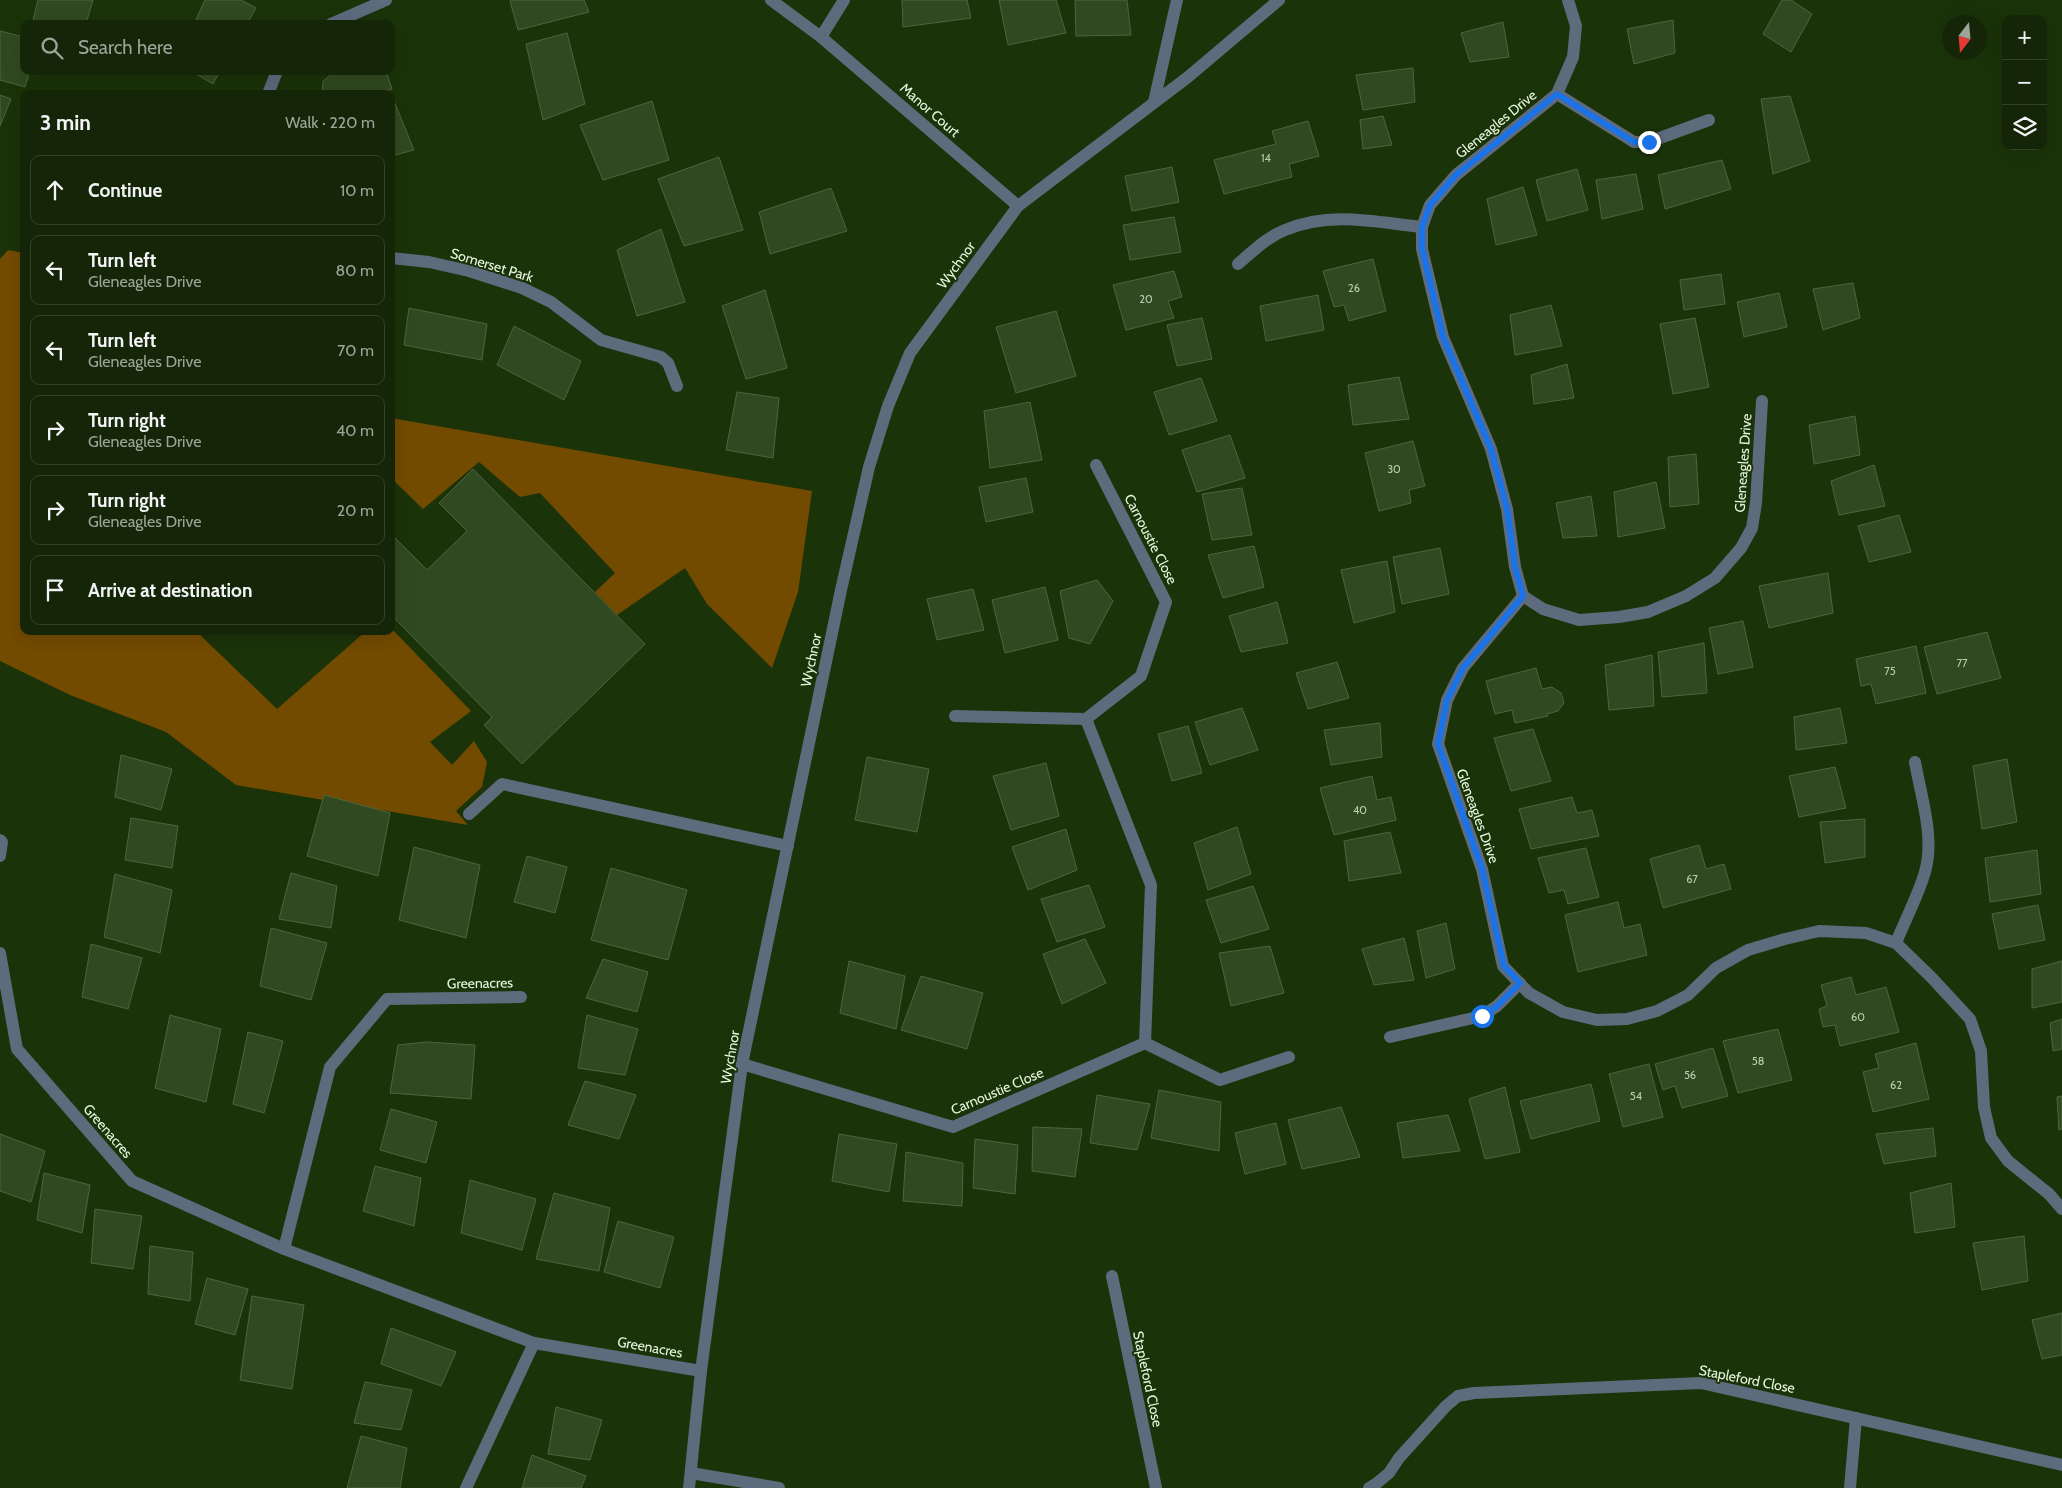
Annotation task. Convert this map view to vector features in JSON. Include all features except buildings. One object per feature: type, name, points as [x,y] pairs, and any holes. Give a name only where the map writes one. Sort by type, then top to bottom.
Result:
[{"type":"street","points":[[340,20],[386,0]]},
{"type":"street","name":"Manor Court","points":[[771,0],[821,37],[1018,206]]},
{"type":"street","points":[[821,37],[844,0]]},
{"type":"street","points":[[1154,102],[1177,0]]},
{"type":"street","name":"Wychnor","points":[[690,1488],[701,1371],[742,1064],[869,467],[888,406],[910,353],[1018,206],[1188,77],[1279,0]]},
{"type":"street","name":"Gleneagles Drive","points":[[1568,0],[1576,26],[1573,57],[1557,94],[1456,175],[1430,205],[1422,227],[1422,248],[1443,337],[1491,449],[1507,509],[1515,567],[1523,596],[1542,610],[1578,620],[1619,617],[1648,612],[1686,596],[1715,578],[1741,548],[1752,528],[1756,503],[1762,401]]},
{"type":"street","points":[[270,90],[275,75]]},
{"type":"street","name":"Gleneagles Drive","points":[[1557,94],[1634,142],[1649,142],[1709,120]]},
{"type":"street","points":[[1238,264],[1261,245],[1284,230],[1320,220],[1343,218],[1422,227]]},
{"type":"street","name":"Somerset Park","points":[[395,258],[429,262],[461,269],[522,288],[551,302],[601,340],[661,357],[668,363],[677,386]]},
{"type":"street","name":"Carnoustie Close","points":[[1086,719],[1141,676],[1166,602],[1096,465]]},
{"type":"street","name":"Gleneagles Drive","points":[[1523,596],[1463,668],[1447,700],[1438,744],[1482,869],[1504,966],[1529,993],[1563,1012],[1596,1020],[1627,1020],[1656,1011],[1688,995],[1716,968],[1748,950],[1785,939],[1819,931],[1866,933],[1896,943],[1970,1019],[1981,1051],[1984,1107],[1991,1138],[2008,1161],[2049,1194],[2062,1209]]},
{"type":"street","points":[[955,716],[1086,719],[1152,885],[1145,1043],[1220,1080],[1289,1057]]},
{"type":"street","points":[[1896,943],[1925,872],[1928,848],[1927,828],[1915,762]]},
{"type":"street","points":[[469,814],[502,784],[788,846]]},
{"type":"street","points":[[0,840],[2,842],[0,856]]},
{"type":"street","name":"Greenacres","points":[[0,953],[17,1049],[132,1181],[284,1249],[534,1343],[701,1371]]},
{"type":"street","points":[[1390,1037],[1482,1016],[1497,1006],[1520,983]]},
{"type":"street","name":"Greenacres","points":[[284,1249],[330,1067],[386,999],[521,997]]},
{"type":"street","name":"Carnoustie Close","points":[[742,1064],[953,1127],[1145,1043]]},
{"type":"street","name":"Stapleford Close","points":[[1112,1276],[1156,1488]]},
{"type":"street","points":[[466,1488],[534,1343]]},
{"type":"street","name":"Stapleford Close","points":[[1369,1488],[1388,1473],[1399,1458],[1446,1406],[1458,1396],[1474,1393],[1701,1383],[2062,1465]]},
{"type":"street","points":[[1850,1488],[1856,1418]]},
{"type":"street","points":[[691,1473],[779,1488]]},
{"type":"shaded area","points":[[8,250],[20,252],[20,635],[200,635],[277,709],[361,635],[395,635],[395,632],[471,711],[430,742],[452,765],[474,741],[487,762],[482,787],[456,811],[468,825],[236,785],[166,732],[70,695],[0,661],[0,259]]},
{"type":"shaded area","points":[[395,419],[812,491],[798,592],[772,668],[707,604],[685,568],[617,615],[595,592],[615,573],[540,493],[520,497],[479,462],[423,509],[395,482]]},
{"type":"route","points":[[1482,1016],[1497,1006],[1520,983],[1504,966],[1482,869],[1448,777],[1438,744],[1447,700],[1463,668],[1523,596],[1515,567],[1507,509],[1491,449],[1443,337],[1422,248],[1422,227],[1430,205],[1456,175],[1557,94],[1634,142],[1649,142]]}]
